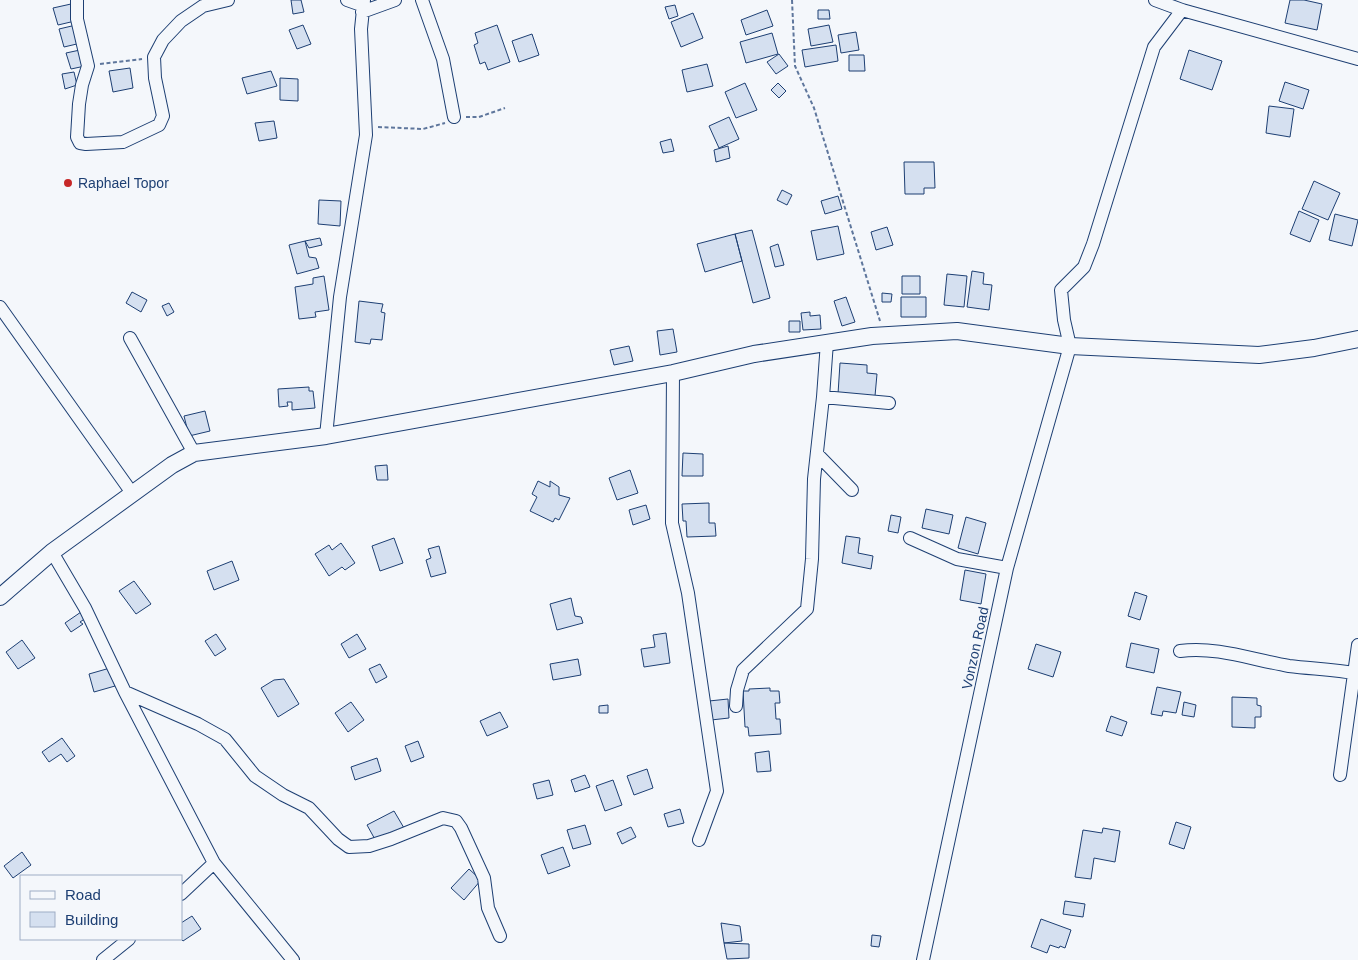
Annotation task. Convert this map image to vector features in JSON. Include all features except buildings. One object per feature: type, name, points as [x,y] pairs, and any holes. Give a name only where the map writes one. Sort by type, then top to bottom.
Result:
[{"type":"main road","points":[[0,597],[52,552],[172,465],[194,453],[326,436],[673,373],[754,354],[827,342],[885,336],[957,331],[1070,346],[1259,355],[1314,348],[1358,339]]},
{"type":"street","points":[[77,0],[78,19],[88,66],[79,104],[77,137],[80,143],[86,144],[123,142],[159,125],[163,116],[155,78],[154,57],[163,40],[181,21],[203,6],[228,0]]},
{"type":"street","points":[[347,0],[363,6],[395,0]]},
{"type":"street","points":[[422,0],[443,59],[454,117]]},
{"type":"street","points":[[1155,0],[1182,10],[1358,59]]},
{"type":"street","points":[[1070,346],[1064,320],[1061,290],[1084,267],[1093,244],[1154,47],[1192,0]]},
{"type":"street","points":[[326,436],[340,298],[366,135],[360,29],[363,6]]},
{"type":"street","points":[[0,307],[132,493]]},
{"type":"street","points":[[130,338],[194,453]]},
{"type":"street","points":[[736,706],[737,690],[743,670],[807,609],[812,559],[814,479],[827,342]]},
{"type":"street","name":"Vonzon Road","points":[[923,960],[1007,568],[1070,346]]},
{"type":"street","points":[[673,373],[672,523],[688,593],[718,791],[699,840]]},
{"type":"street","points":[[823,397],[889,403]]},
{"type":"street","points":[[817,454],[852,490]]},
{"type":"street","points":[[910,538],[957,559],[1007,568]]},
{"type":"street","points":[[52,552],[85,608],[125,692],[214,864],[293,960]]},
{"type":"street","points":[[1340,775],[1356,673],[1358,645]]},
{"type":"street","points":[[1180,651],[1197,649],[1221,652],[1290,666],[1356,673]]},
{"type":"street","points":[[125,692],[198,724],[224,739],[255,776],[283,795],[309,808],[338,839],[349,847],[368,846],[391,840],[443,818],[456,822],[461,828],[484,878],[488,908],[500,936]]},
{"type":"street","points":[[182,893],[214,864]]},
{"type":"street","points":[[103,960],[128,940]]},
{"type":"path","points":[[792,0],[795,66],[814,108],[885,336]]},
{"type":"path","points":[[88,66],[154,57]]},
{"type":"path","points":[[366,127],[423,129],[446,122],[454,117],[479,116],[505,108]]},
{"type":"place","name":"Raphael Topor","points":[[68,183]]}]
